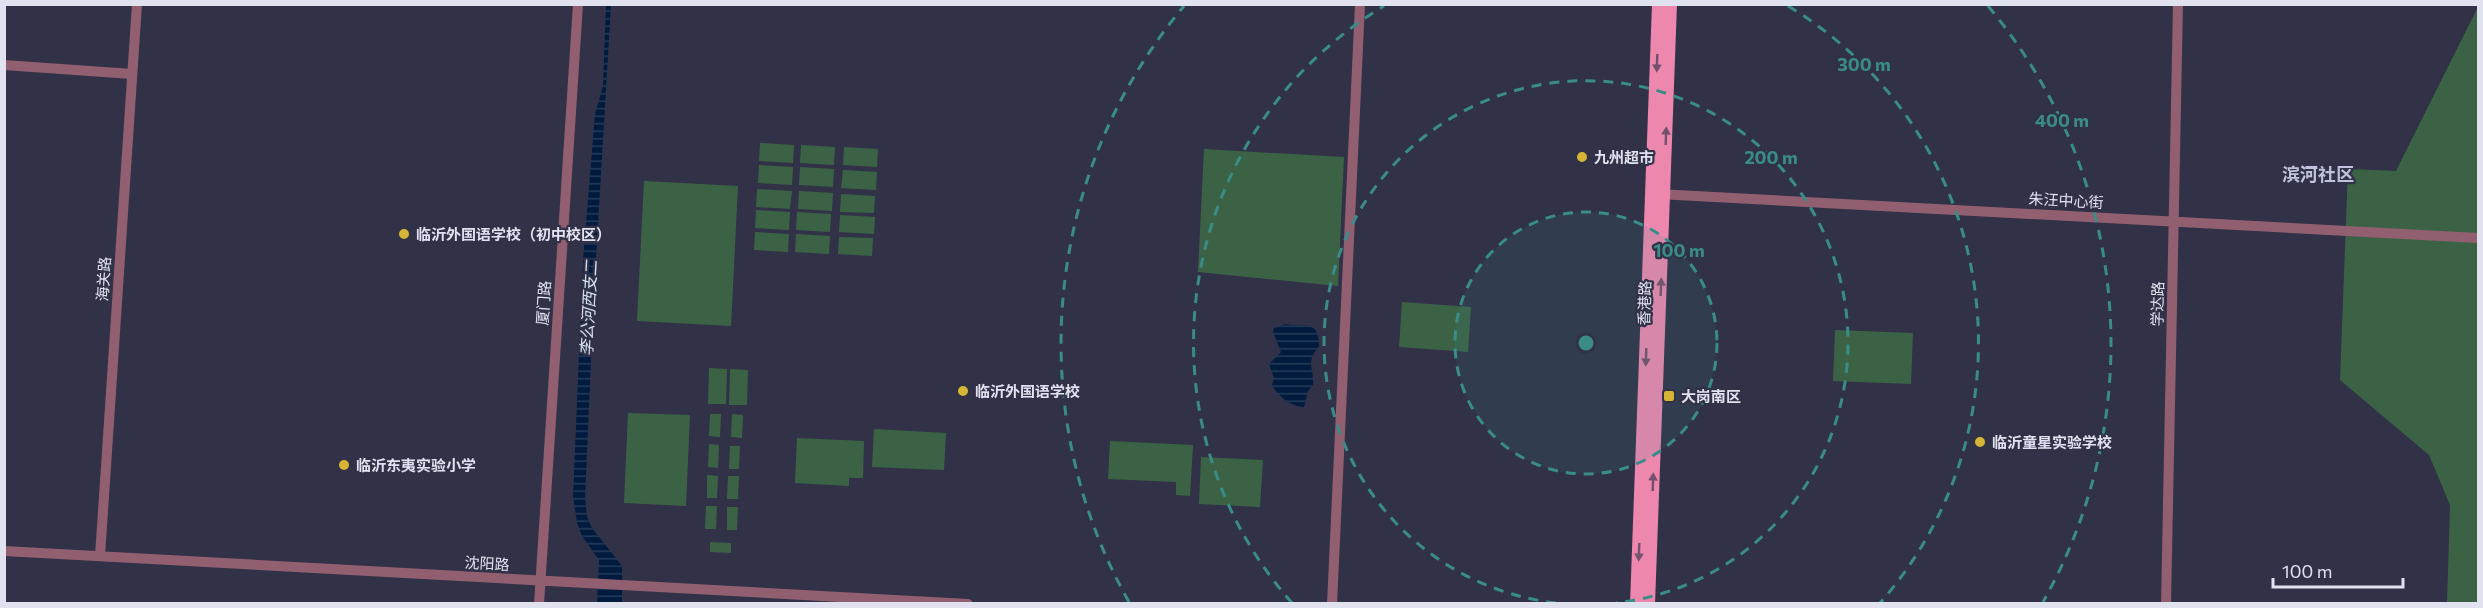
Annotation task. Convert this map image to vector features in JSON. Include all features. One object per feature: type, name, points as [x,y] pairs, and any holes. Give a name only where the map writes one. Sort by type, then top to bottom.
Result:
[{"type":"main road","name":"香港路","points":[[1648,603],[1658,194],[1659,4]]},
{"type":"main road","name":"香港路","points":[[1637,603],[1670,4]]},
{"type":"street","name":"海关路","points":[[100,556],[137,4]]},
{"type":"street","name":"厦门路","points":[[539,603],[578,4]]},
{"type":"street","points":[[1332,603],[1360,4]]},
{"type":"street","name":"学达路","points":[[2166,603],[2178,4]]},
{"type":"street","points":[[4,65],[132,74]]},
{"type":"street","name":"朱汪中心街","points":[[1658,194],[2478,238]]},
{"type":"street","name":"沈阳路","points":[[4,551],[968,603]]},
{"type":"green space","points":[[2478,7],[2478,603],[2447,603],[2450,505],[2429,455],[2340,380],[2348,169],[2396,171]]},
{"type":"green space","points":[[760,143],[794,145],[793,163],[759,161]]},
{"type":"green space","points":[[801,145],[835,147],[834,165],[800,163]]},
{"type":"green space","points":[[844,147],[878,149],[877,167],[843,165]]},
{"type":"green space","points":[[1204,149],[1344,157],[1338,286],[1198,272]]},
{"type":"green space","points":[[759,165],[793,167],[792,185],[758,183]]},
{"type":"green space","points":[[800,167],[834,169],[833,187],[799,185]]},
{"type":"green space","points":[[843,170],[877,172],[876,190],[841,188]]},
{"type":"green space","points":[[644,181],[738,186],[731,326],[637,321]]},
{"type":"green space","points":[[757,189],[792,191],[790,209],[756,207]]},
{"type":"green space","points":[[799,191],[833,193],[832,211],[798,209]]},
{"type":"green space","points":[[841,194],[875,196],[874,213],[840,212]]},
{"type":"green space","points":[[756,210],[790,212],[789,230],[755,228]]},
{"type":"green space","points":[[797,212],[831,214],[830,232],[796,230]]},
{"type":"green space","points":[[840,215],[875,217],[874,234],[839,232]]},
{"type":"green space","points":[[755,232],[789,234],[788,252],[754,250]]},
{"type":"green space","points":[[796,234],[830,236],[829,254],[795,252]]},
{"type":"green space","points":[[839,237],[873,238],[872,256],[838,254]]},
{"type":"green space","points":[[1402,302],[1471,307],[1468,352],[1399,347]]},
{"type":"green space","points":[[1835,330],[1913,333],[1911,384],[1833,381]]},
{"type":"green space","points":[[709,368],[727,369],[726,404],[708,404]]},
{"type":"green space","points":[[730,369],[748,370],[747,405],[729,405]]},
{"type":"green space","points":[[628,413],[690,415],[686,506],[624,503]]},
{"type":"green space","points":[[710,414],[721,414],[720,437],[709,436]]},
{"type":"green space","points":[[732,414],[743,415],[742,438],[731,437]]},
{"type":"green space","points":[[874,429],[946,433],[944,470],[872,467]]},
{"type":"green space","points":[[797,438],[864,441],[863,478],[849,478],[849,486],[795,483]]},
{"type":"green space","points":[[1110,441],[1193,445],[1190,496],[1176,495],[1176,482],[1108,479]]},
{"type":"green space","points":[[709,444],[719,445],[718,468],[708,467]]},
{"type":"green space","points":[[730,446],[740,446],[739,469],[729,469]]},
{"type":"green space","points":[[1201,457],[1263,460],[1260,507],[1199,504]]},
{"type":"green space","points":[[707,475],[718,476],[717,498],[707,498]]},
{"type":"green space","points":[[728,476],[739,476],[738,499],[727,499]]},
{"type":"green space","points":[[706,506],[717,506],[716,529],[705,529]]},
{"type":"green space","points":[[727,507],[738,507],[737,530],[727,530]]},
{"type":"green space","points":[[710,542],[731,543],[731,553],[710,552]]},
{"type":"water","name":"李公河西支二","points":[[606,5],[611,5],[594,292],[585,498],[587,517],[592,528],[622,566],[622,603],[597,603],[599,560],[582,536],[577,523],[573,496],[583,260],[595,114],[603,86]]},
{"type":"water","points":[[1285,324],[1309,326],[1316,331],[1318,337],[1319,346],[1311,361],[1313,385],[1308,391],[1304,407],[1285,400],[1272,385],[1274,378],[1269,364],[1281,352],[1273,332],[1274,328]]},
{"type":"place","name":"九州超市","points":[[1582,157]]},
{"type":"place","name":"临沂外国语学校（初中校区）","points":[[404,234]]},
{"type":"place","name":"临沂外国语学校","points":[[963,391]]},
{"type":"place","name":"大岗南区","points":[[1669,396]]},
{"type":"place","name":"临沂童星实验学校","points":[[1980,442]]},
{"type":"place","name":"临沂东夷实验小学","points":[[344,465]]},
{"type":"district","name":"滨河社区","points":[[2318,174]]}]
